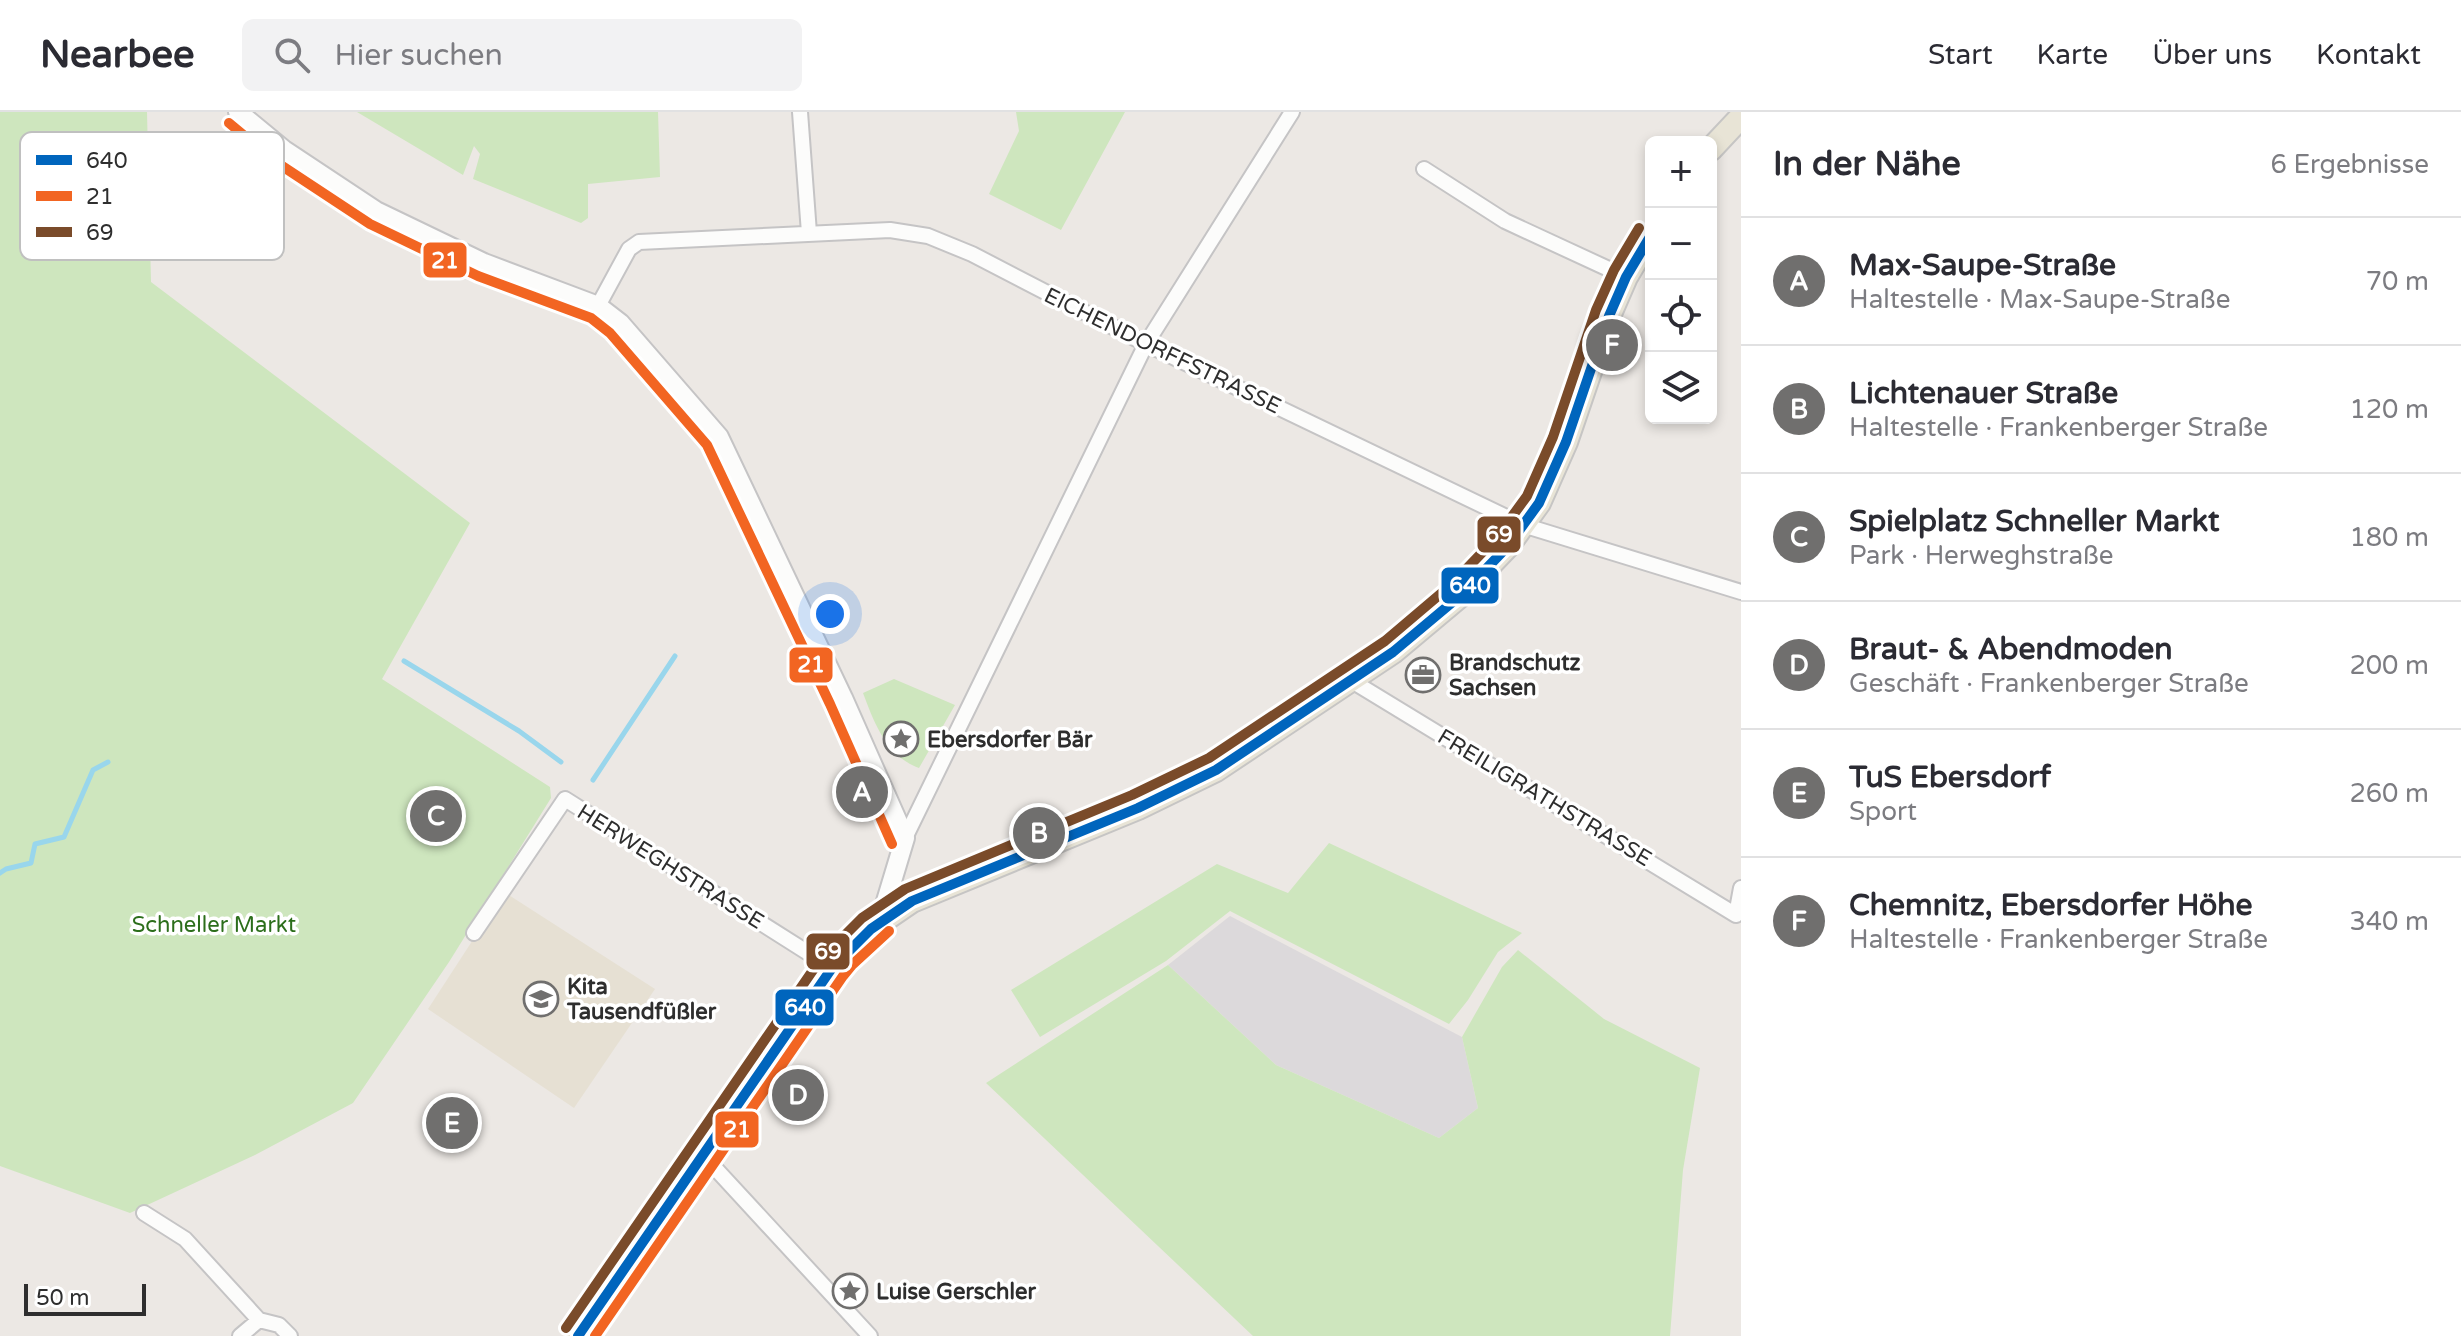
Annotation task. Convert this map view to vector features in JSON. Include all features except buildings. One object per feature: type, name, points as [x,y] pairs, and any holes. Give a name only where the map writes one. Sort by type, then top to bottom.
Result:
[{"type":"main road","points":[[1717,143],[1741,117]]},
{"type":"main road","points":[[578,1336],[832,968],[880,921],[926,895],[1189,785],[1216,770],[1393,652],[1461,595],[1539,503],[1557,466],[1609,316],[1626,277],[1645,245]]},
{"type":"street","points":[[238,112],[262,132]]},
{"type":"street","points":[[800,112],[809,233]]},
{"type":"street","points":[[880,921],[905,838],[1146,344],[1292,112]]},
{"type":"street","points":[[284,150],[376,211],[484,263],[598,306],[620,323],[719,437],[843,698],[905,838]]},
{"type":"street","points":[[1424,169],[1505,221],[1626,277]]},
{"type":"street","name":"EICHENDORFFSTRASSE","points":[[598,306],[629,249],[639,242],[890,230],[928,236],[972,254],[1146,344],[1523,525],[1741,592]]},
{"type":"street","name":"FREILIGRATHSTRASSE","points":[[1352,681],[1736,915],[1741,888]]},
{"type":"street","name":"HERWEGHSTRASSE","points":[[474,933],[565,799],[832,968]]},
{"type":"street","points":[[703,1155],[870,1336]]},
{"type":"street","points":[[144,1213],[185,1239],[259,1320],[279,1325],[290,1336]]},
{"type":"street","points":[[240,1336],[259,1320]]},
{"type":"shaded area","name":"Kita Tausendfüßler","points":[[504,892],[655,989],[574,1108],[428,1009]]},
{"type":"shaded area","points":[[1230,916],[1462,1037],[1478,1108],[1439,1138],[1276,1065],[1168,965]]},
{"type":"green space","name":"Schneller Markt","points":[[0,112],[147,112],[147,132],[20,132],[20,260],[150,260],[151,282],[470,523],[382,679],[550,787],[551,798],[449,962],[353,1103],[255,1155],[130,1213],[0,1166]]},
{"type":"green space","points":[[357,112],[658,112],[660,177],[588,184],[588,218],[581,223],[473,179],[480,154],[474,146],[463,175]]},
{"type":"green space","points":[[1016,112],[1125,112],[1061,230],[989,194],[1019,131]]},
{"type":"green space","points":[[894,679],[955,705],[919,768],[908,763],[890,747],[863,693]]},
{"type":"green space","points":[[1329,843],[1522,933],[1498,952],[1449,1024],[1230,911],[1166,961],[1040,1037],[1011,990],[1217,864],[1288,893]]},
{"type":"green space","points":[[1518,950],[1604,1019],[1700,1068],[1683,1170],[1670,1336],[1253,1336],[986,1083],[1168,965],[1276,1065],[1439,1138],[1478,1108],[1462,1037],[1502,967]]},
{"type":"waterway","points":[[593,780],[675,656]]},
{"type":"waterway","points":[[404,661],[519,731],[561,762]]},
{"type":"waterway","points":[[0,873],[31,863],[35,844],[64,837],[93,770],[108,762]]},
{"type":"transit line","name":"21","points":[[229,123],[240,132]]},
{"type":"transit line","name":"21","points":[[284,167],[370,224],[478,276],[591,318],[610,333],[707,445],[830,704],[892,844]]},
{"type":"transit line","name":"69","points":[[566,1328],[820,960],[862,918],[905,889],[1132,795],[1209,758],[1385,641],[1451,585],[1497,537],[1527,496],[1553,437],[1596,310],[1614,270],[1639,228]]},
{"type":"transit line","name":"640","points":[[578,1336],[832,968],[871,929],[912,901],[1138,808],[1216,770],[1393,652],[1461,595],[1508,546],[1539,503],[1566,442],[1609,316],[1626,277],[1645,245]]},
{"type":"transit line","name":"21","points":[[595,1336],[843,976],[889,931]]},
{"type":"place","name":"Chemnitz, Ebersdorfer Höhe","points":[[1612,345]]},
{"type":"place","name":"Brandschutz Sachsen","points":[[1423,675]]},
{"type":"place","name":"Ebersdorfer Bär","points":[[901,739]]},
{"type":"place","name":"Max-Saupe-Straße","points":[[862,792]]},
{"type":"place","name":"Spielplatz Schneller Markt","points":[[436,816]]},
{"type":"place","name":"Lichtenauer Straße","points":[[1039,833]]},
{"type":"place","name":"Kita Tausendfüßler","points":[[541,999]]},
{"type":"place","name":"Braut- & Abendmoden","points":[[798,1095]]},
{"type":"place","name":"TuS Ebersdorf","points":[[452,1123]]},
{"type":"place","name":"Luise Gerschler","points":[[850,1291]]}]
